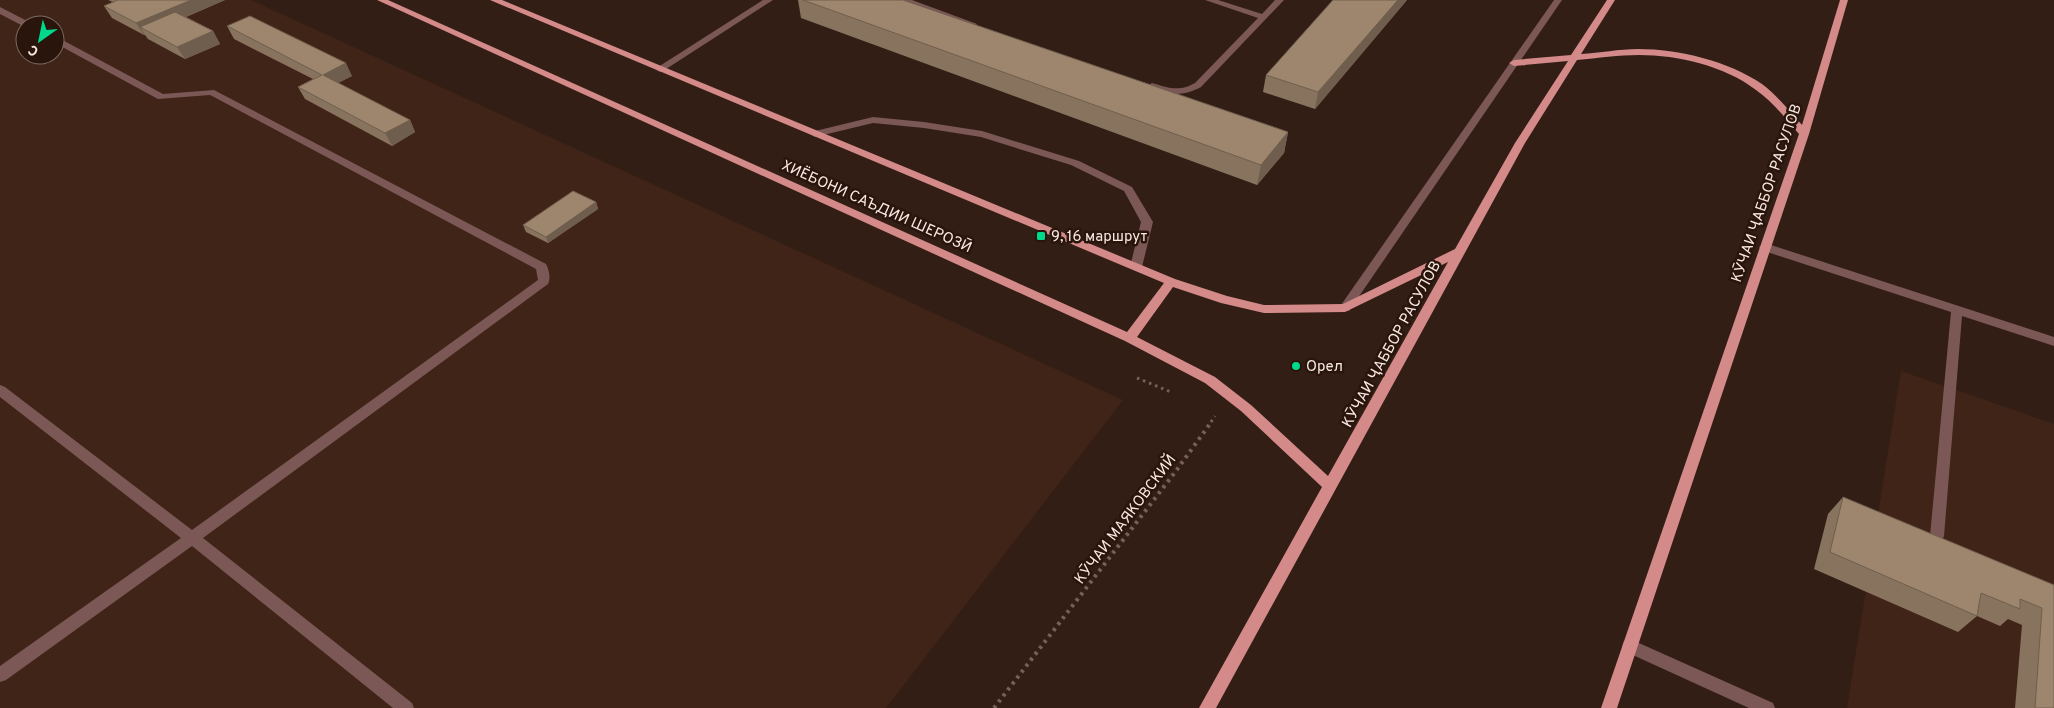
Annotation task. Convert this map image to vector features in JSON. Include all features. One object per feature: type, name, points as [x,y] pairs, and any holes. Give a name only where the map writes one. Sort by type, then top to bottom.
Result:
[{"type":"main road","name":"ХИЁБОНИ САЪДИИ ШЕРОЗӢ","points":[[381,0],[1129,338],[1210,380],[1246,408],[1330,487]]},
{"type":"main road","points":[[494,0],[1171,282],[1225,300],[1264,308],[1345,308],[1461,251]]},
{"type":"main road","name":"КӮЧАИ ҶАББОР РАСУЛОВ","points":[[1207,708],[1520,143],[1611,0]]},
{"type":"main road","name":"КӮЧАИ ҶАББОР РАСУЛОВ","points":[[1608,708],[1804,134],[1844,0]]},
{"type":"main road","points":[[1514,63],[1655,52],[1700,62],[1758,86],[1804,134]]},
{"type":"main road","points":[[1129,338],[1171,282]]},
{"type":"street","points":[[660,69],[770,0]]},
{"type":"street","points":[[904,0],[986,29]]},
{"type":"street","points":[[1209,0],[1264,17]]},
{"type":"street","points":[[1142,83],[1166,91],[1185,93],[1198,85],[1280,0]]},
{"type":"street","points":[[1345,308],[1558,0]]},
{"type":"street","points":[[0,10],[15,18]]},
{"type":"street","points":[[0,675],[192,538],[544,281],[542,267],[211,92],[161,97],[65,44]]},
{"type":"street","points":[[815,134],[873,120],[924,125],[982,134],[1075,163],[1128,189],[1147,222],[1136,267]]},
{"type":"street","points":[[1765,247],[2054,342]]},
{"type":"street","points":[[1937,536],[1957,310]]},
{"type":"street","points":[[0,390],[192,538],[406,708]]},
{"type":"street","points":[[1630,646],[1767,708]]},
{"type":"path","points":[[1137,378],[1173,393]]},
{"type":"path","name":"КӮЧАИ МАЯКОВСКИЙ","points":[[994,708],[1176,471],[1218,412]]},
{"type":"shaded area","points":[[0,0],[251,0],[1123,400],[886,708],[0,708]]},
{"type":"shaded area","points":[[1901,371],[2054,424],[2054,708],[1847,708]]},
{"type":"building","points":[[118,0],[191,0],[136,23],[104,6]]},
{"type":"building","points":[[803,0],[903,0],[1288,132],[1261,165]]},
{"type":"building","points":[[1333,0],[1398,0],[1318,92],[1266,75]]},
{"type":"building","points":[[175,12],[213,31],[177,47],[140,27]]},
{"type":"building","points":[[250,16],[346,63],[323,75],[410,120],[385,133],[298,87],[322,75],[227,26]]},
{"type":"building","points":[[573,191],[596,202],[546,237],[523,225]]},
{"type":"building","points":[[1843,497],[2054,585],[2054,708],[2035,708],[2042,608],[2020,599],[2020,609],[1981,593],[1977,616],[1830,552]]},
{"type":"place","name":"9, 16 маршрут","points":[[1041,236]]},
{"type":"place","name":"Орел","points":[[1296,366]]}]
